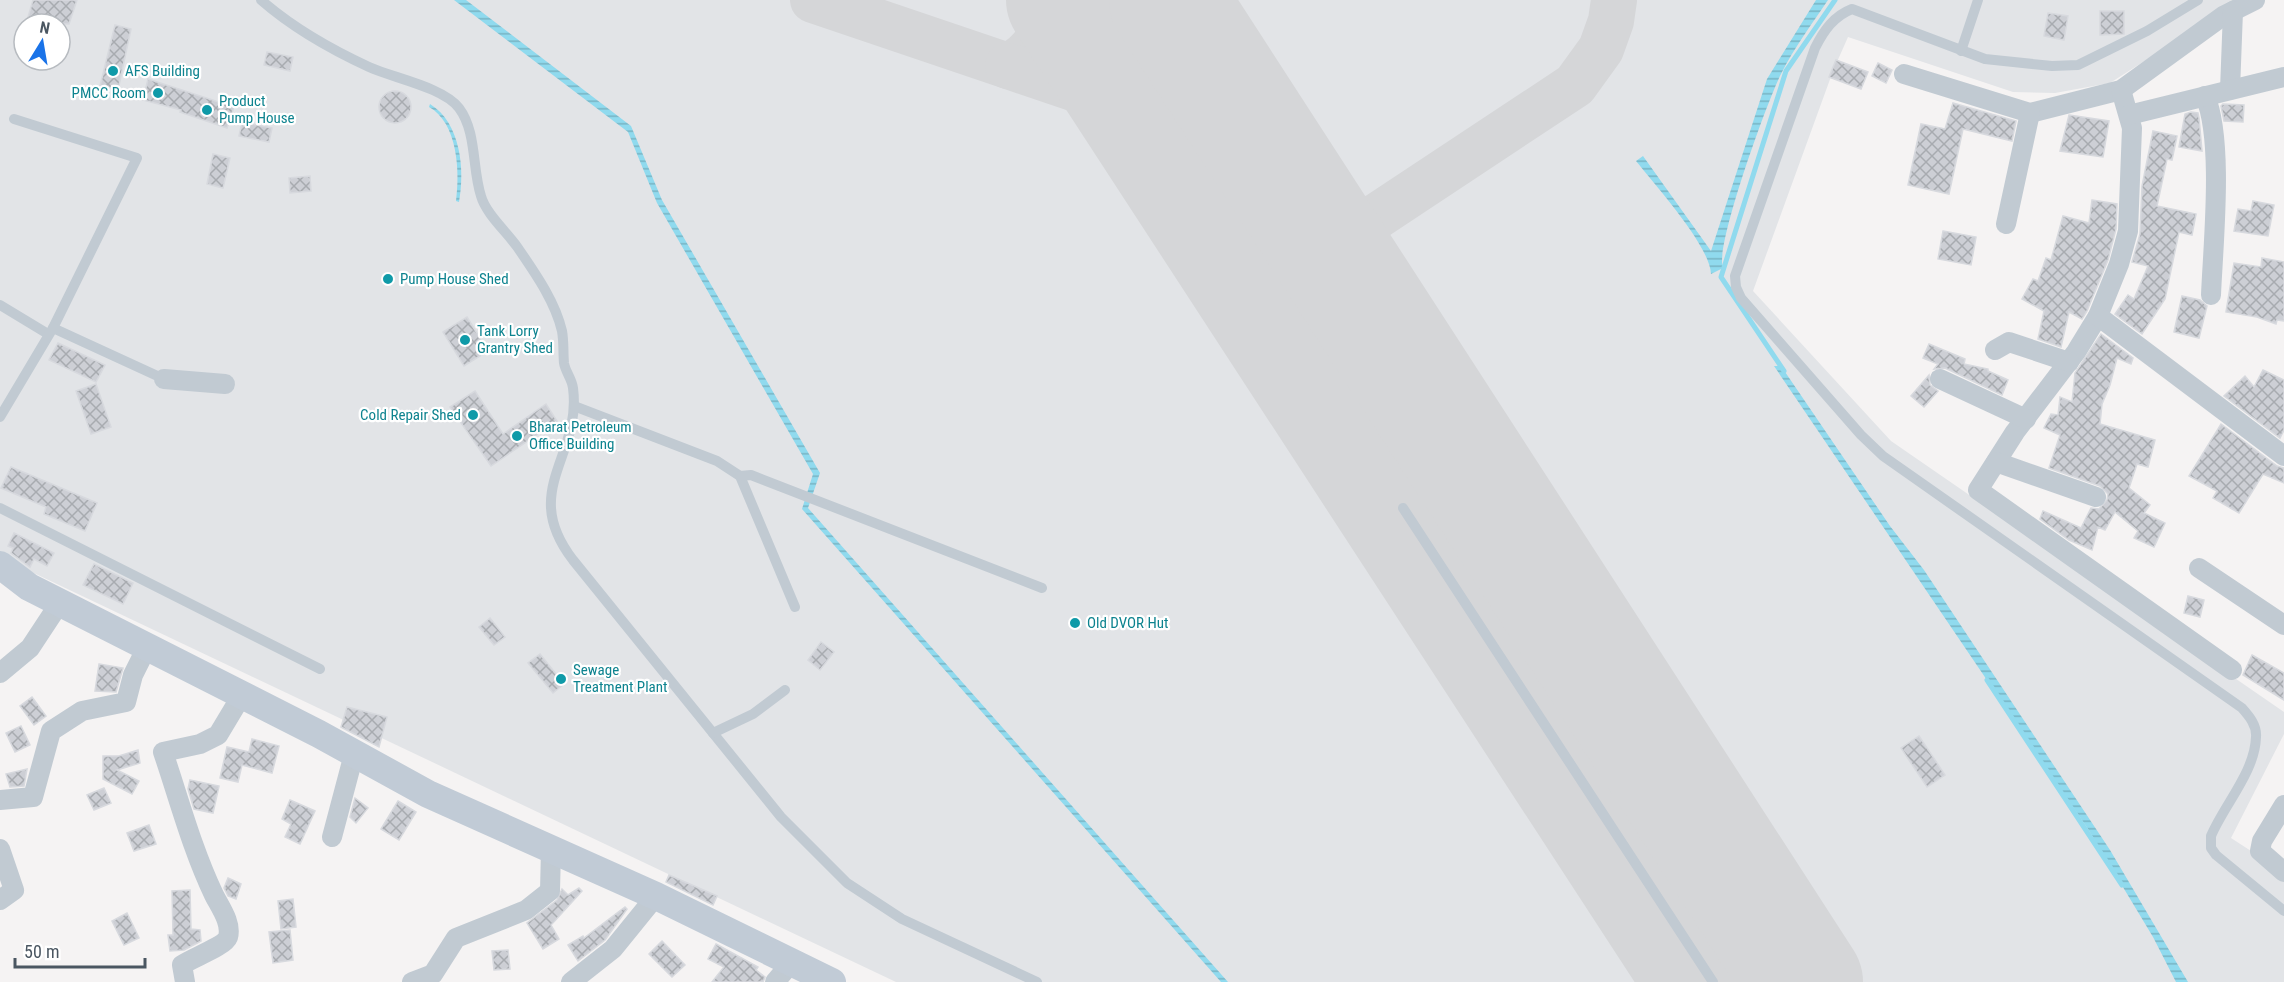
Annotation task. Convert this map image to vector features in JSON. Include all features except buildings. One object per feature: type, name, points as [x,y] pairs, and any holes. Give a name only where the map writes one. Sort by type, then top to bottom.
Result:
[{"type":"street","points":[[1904,75],[2030,113],[2121,90],[2233,11],[2255,0]]},
{"type":"street","points":[[2230,90],[2233,11]]},
{"type":"street","points":[[2129,115],[2284,77]]},
{"type":"street","points":[[2121,90],[2132,128],[2128,231],[2119,264],[2098,316],[2069,362],[2026,419],[1978,490],[2232,670]]},
{"type":"street","points":[[2205,96],[2212,112],[2215,183],[2211,295]]},
{"type":"street","points":[[2006,224],[2030,113]]},
{"type":"street","points":[[2098,316],[2284,456]]},
{"type":"street","points":[[1995,350],[2009,342],[2069,362]]},
{"type":"street","points":[[164,379],[225,384]]},
{"type":"street","points":[[1940,379],[2026,419]]},
{"type":"street","points":[[1996,462],[2096,497]]},
{"type":"street","points":[[0,565],[29,587],[61,601],[242,694],[428,795],[656,896],[784,972],[832,982]]},
{"type":"street","points":[[2199,568],[2284,625]]},
{"type":"street","points":[[0,581],[8,585],[29,587]]},
{"type":"street","points":[[0,673],[30,648],[61,601]]},
{"type":"street","points":[[0,800],[33,797],[51,731],[82,711],[126,702],[133,675],[148,645]]},
{"type":"street","points":[[185,982],[182,965],[198,955],[222,946],[228,937],[229,924],[205,875],[163,752],[200,744],[218,735],[242,694]]},
{"type":"street","points":[[332,837],[354,754]]},
{"type":"street","points":[[2284,806],[2262,841],[2260,851],[2284,872]]},
{"type":"street","points":[[0,849],[14,890],[0,900]]},
{"type":"street","points":[[412,982],[433,974],[456,938],[526,910],[549,891],[551,849]]},
{"type":"street","points":[[571,982],[613,949],[656,896]]},
{"type":"lane","points":[[261,0],[291,24],[333,49],[384,74],[433,91],[458,107],[474,153],[481,197],[519,249],[549,298],[559,320],[564,365],[572,380],[574,406],[570,433],[550,494],[550,513],[558,538],[573,560],[798,837],[847,883],[902,919],[1037,982]]},
{"type":"lane","points":[[1961,51],[1978,0]]},
{"type":"lane","points":[[2198,0],[2147,31],[2078,65],[2006,63],[1961,51],[1852,9],[1833,20],[1818,42],[1810,62],[1735,276],[1736,288],[1741,298],[1878,451],[2242,708],[2251,719],[2256,737],[2247,766],[2211,836],[2211,848],[2224,864],[2284,911]]},
{"type":"lane","points":[[0,417],[50,331],[138,158],[14,119]]},
{"type":"lane","points":[[0,305],[50,331],[164,379]]},
{"type":"lane","points":[[574,406],[717,461],[740,476],[795,607]]},
{"type":"lane","points":[[740,476],[751,475],[1042,588]]},
{"type":"lane","points":[[0,508],[320,669]]},
{"type":"lane","points":[[1403,508],[1713,982]]},
{"type":"lane","points":[[713,733],[753,714],[785,690]]},
{"type":"shaded area","points":[[0,0],[2240,0],[2110,83],[2055,93],[2013,92],[1848,37],[1833,71],[1753,291],[1891,441],[2284,712],[2284,734],[2231,838],[2268,862],[2284,878],[2284,982],[896,982],[0,557]]},
{"type":"water","points":[[454,0],[466,0],[631,126],[662,200],[820,473],[808,508],[1228,982],[1221,982],[802,509],[813,474],[657,203],[628,132]]},
{"type":"water","points":[[1816,0],[1828,0],[1803,36],[1774,89],[1734,204],[1722,255],[1723,268],[1711,274],[1702,248],[1668,200],[1636,161],[1643,156],[1711,251],[1767,79]]},
{"type":"water","points":[[430,104],[448,123],[458,148],[461,162],[459,202],[456,201],[458,176],[455,149],[446,124],[439,114],[429,107]]},
{"type":"water","points":[[1774,366],[1781,366],[1890,526],[1924,570],[2110,850],[2188,982],[2176,982],[2153,937],[2088,829]]},
{"type":"waterway","points":[[1784,371],[1721,277],[1786,71],[1835,0]]},
{"type":"waterway","points":[[1987,680],[2122,885]]},
{"type":"taxiway","points":[[813,0],[1008,66],[1025,55],[1038,39],[1047,20],[1052,0]]},
{"type":"taxiway","points":[[1124,80],[1208,208],[1223,224],[1241,236],[1261,243],[1304,244],[1325,240],[1365,224],[1575,85],[1601,49],[1611,21],[1614,0]]},
{"type":"taxiway","points":[[1008,66],[1123,105],[1149,126]]},
{"type":"taxiway","points":[[1360,228],[1332,256],[1313,291],[1308,310],[1307,350],[1319,380],[1403,508]]},
{"type":"runway","points":[[1065,0],[1705,982]]},
{"type":"runway","points":[[1168,0],[1804,982]]},
{"type":"place","name":"AFS Building","points":[[113,71]]},
{"type":"place","name":"PMCC Room","points":[[158,93]]},
{"type":"place","name":"Product Pump House","points":[[207,110]]},
{"type":"place","name":"Pump House Shed","points":[[388,279]]},
{"type":"place","name":"Tank Lorry Grantry Shed","points":[[465,340]]},
{"type":"place","name":"Cold Repair Shed","points":[[473,415]]},
{"type":"place","name":"Bharat Petroleum Office Building","points":[[517,436]]},
{"type":"place","name":"Old DVOR Hut","points":[[1075,623]]},
{"type":"place","name":"Sewage Treatment Plant","points":[[561,679]]}]
